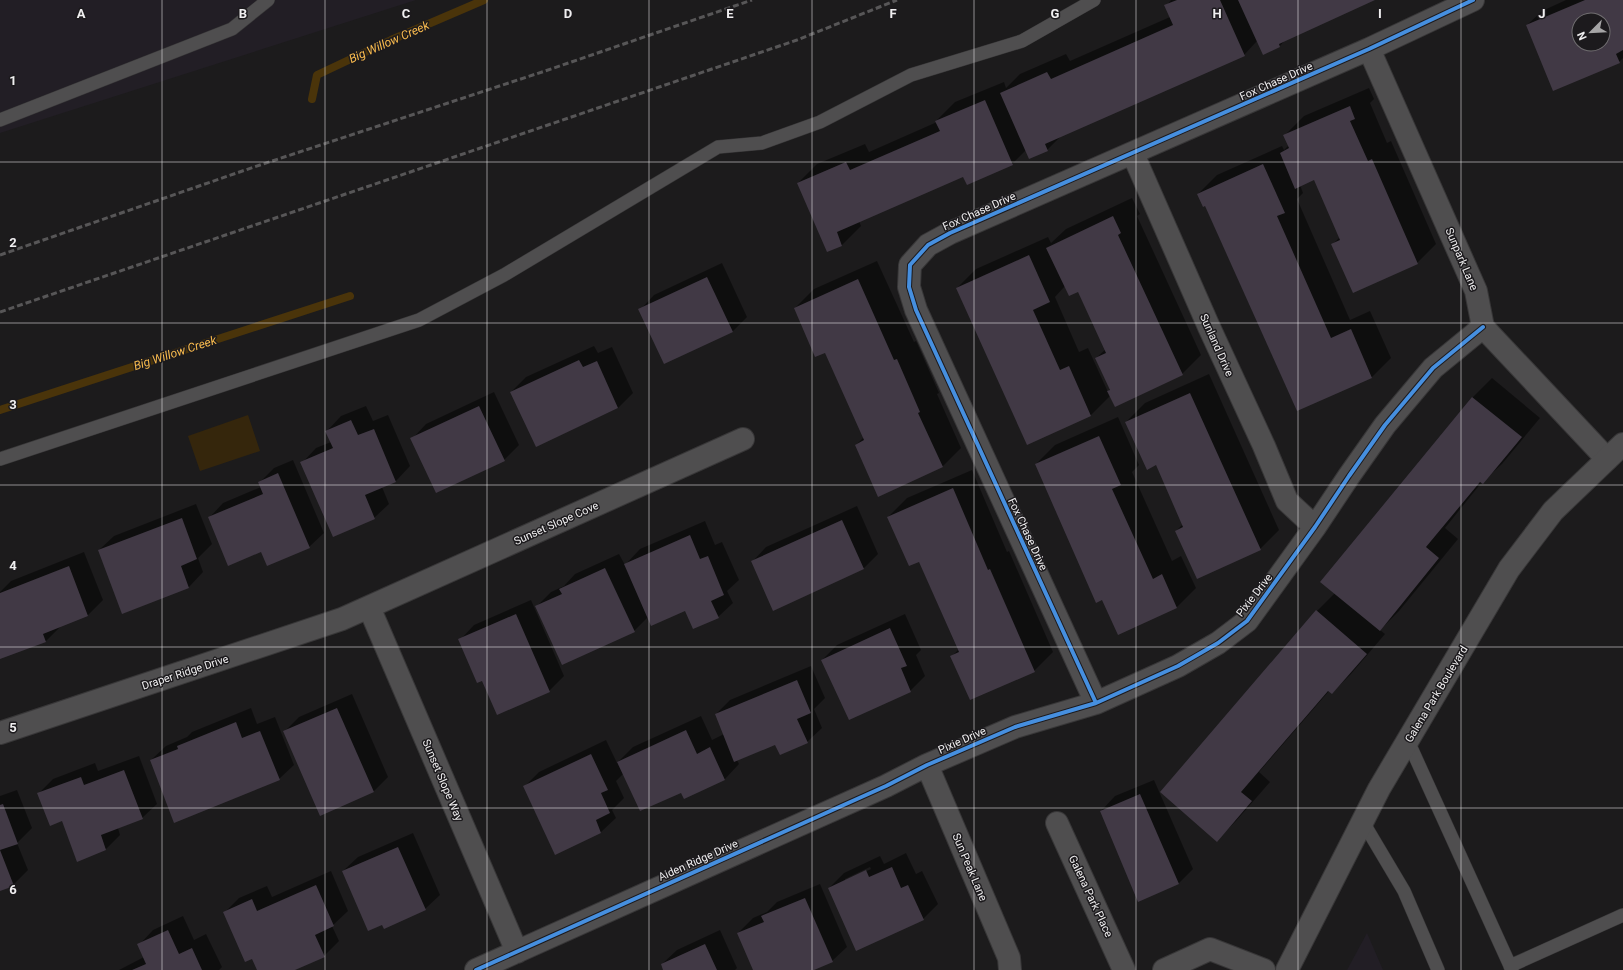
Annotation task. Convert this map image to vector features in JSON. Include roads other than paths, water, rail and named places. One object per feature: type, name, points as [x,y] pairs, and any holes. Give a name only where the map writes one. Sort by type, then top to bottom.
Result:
[{"type":"street","name":"Fox Chase Drive","points":[[1096,703],[916,310],[909,287],[910,265],[928,245],[950,233],[1133,154],[1369,49],[1473,0]]},
{"type":"street","name":"Sunpark Lane","points":[[1369,49],[1476,291],[1483,327]]},
{"type":"street","name":"Sunland Drive","points":[[1133,154],[1208,327],[1264,446],[1287,501],[1315,527]]},
{"type":"street","points":[[1483,327],[1608,459]]},
{"type":"street","name":"Pixie Drive","points":[[927,765],[1015,727],[1096,703],[1178,666],[1218,643],[1247,621],[1390,420],[1434,368],[1483,327]]},
{"type":"street","name":"Sunset Slope Cove","points":[[369,607],[743,439]]},
{"type":"street","name":"Galena Park Boulevard","points":[[1287,970],[1379,789],[1509,569],[1553,511],[1623,444]]},
{"type":"street","name":"Draper Ridge Drive","points":[[0,733],[342,620],[369,607]]},
{"type":"street","name":"Sunset Slope Way","points":[[369,607],[517,952]]},
{"type":"street","name":"Aiden Ridge Drive","points":[[476,970],[878,789],[927,765]]},
{"type":"street","name":"Sun Peak Lane","points":[[927,765],[1009,958],[1010,970]]},
{"type":"street","name":"Galena Park Place","points":[[1057,823],[1124,970]]},
{"type":"street","points":[[1164,970],[1210,949],[1264,970]]},
{"type":"lane","points":[[0,120],[232,29],[268,0]]},
{"type":"lane","points":[[0,459],[418,320],[504,275],[718,147],[762,143],[820,122],[911,75],[1022,41],[1094,0]]},
{"type":"lane","points":[[1408,741],[1511,968],[1623,915]]},
{"type":"lane","points":[[1363,822],[1404,891],[1438,970]]},
{"type":"waterway","name":"Big Willow Creek","points":[[312,99],[317,75],[391,40],[484,0]]},
{"type":"waterway","name":"Big Willow Creek","points":[[0,410],[350,296]]},
{"type":"railway","points":[[0,255],[254,167],[545,71],[752,0]]},
{"type":"railway","points":[[0,312],[797,40],[897,0]]}]
